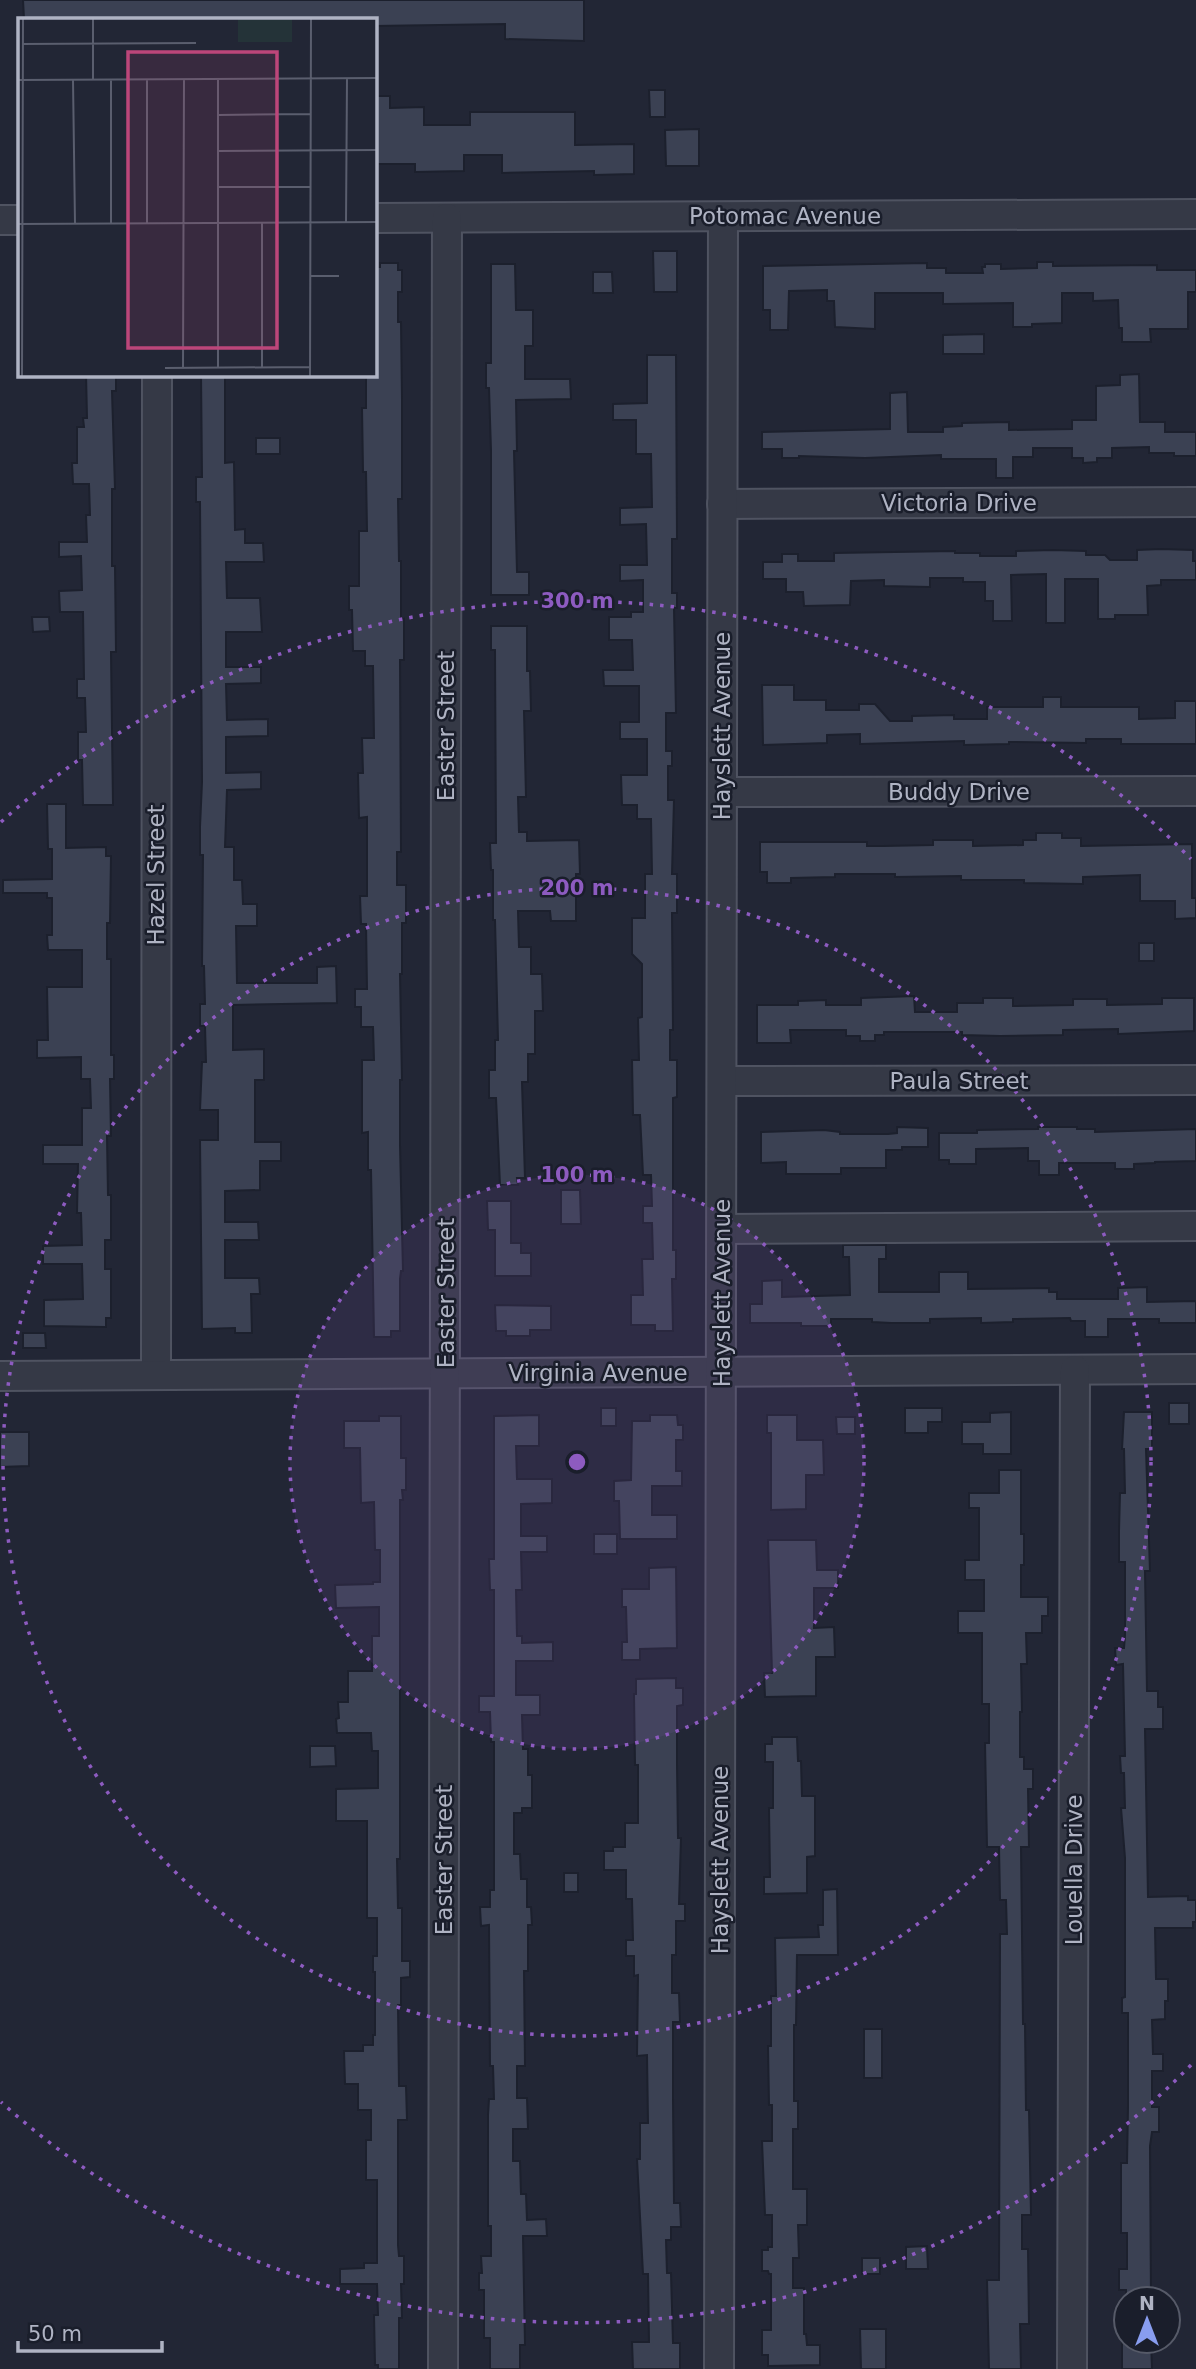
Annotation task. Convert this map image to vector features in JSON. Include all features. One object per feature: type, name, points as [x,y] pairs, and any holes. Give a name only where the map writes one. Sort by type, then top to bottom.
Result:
[{"type":"street","name":"Potomac Avenue","points":[[376,218],[1196,214]]},
{"type":"street","name":"Hayslett Avenue","points":[[719,2369],[723,217]]},
{"type":"street","name":"Easter Street","points":[[443,2369],[447,218]]},
{"type":"street","points":[[0,220],[18,220]]},
{"type":"street","name":"Hazel Street","points":[[156,1375],[157,376]]},
{"type":"street","name":"Victoria Drive","points":[[723,504],[1196,502]]},
{"type":"street","name":"Buddy Drive","points":[[722,792],[1196,791]]},
{"type":"street","name":"Paula Street","points":[[722,1081],[1196,1080]]},
{"type":"street","points":[[722,1229],[1196,1226]]},
{"type":"street","name":"Virginia Avenue","points":[[0,1376],[1196,1369]]},
{"type":"street","name":"Louella Drive","points":[[1073,2369],[1075,1370]]},
{"type":"building","points":[[23,0],[584,0],[584,41],[505,39],[505,24],[376,26],[376,18],[24,18]]},
{"type":"building","points":[[649,90],[665,90],[665,117],[650,117]]},
{"type":"building","points":[[376,96],[390,96],[390,108],[424,107],[424,125],[470,125],[470,112],[575,112],[575,145],[634,144],[634,174],[594,175],[594,171],[502,173],[502,155],[464,155],[464,171],[415,172],[415,164],[376,164]]},
{"type":"building","points":[[699,129],[699,166],[666,166],[665,130]]},
{"type":"building","points":[[653,251],[677,251],[677,292],[654,292]]},
{"type":"building","points":[[1037,262],[1053,262],[1053,266],[1157,265],[1157,270],[1196,270],[1196,292],[1188,292],[1188,329],[1150,329],[1151,342],[1122,342],[1118,300],[1093,301],[1093,293],[1062,293],[1062,323],[1032,324],[1032,327],[1013,327],[1013,303],[943,304],[943,293],[875,293],[875,329],[835,327],[834,301],[827,301],[827,290],[789,291],[788,330],[770,330],[770,310],[763,310],[763,266],[927,263],[927,268],[946,268],[946,273],[983,273],[982,267],[985,267],[985,264],[1001,264],[1001,269],[1037,268]]},
{"type":"building","points":[[380,263],[398,263],[398,270],[402,270],[402,292],[398,292],[398,322],[401,322],[402,499],[398,499],[404,660],[400,660],[401,852],[397,852],[397,885],[406,885],[406,923],[402,923],[400,974],[403,1271],[400,1279],[400,1331],[391,1331],[391,1337],[374,1337],[371,1170],[368,1170],[368,1132],[362,1133],[362,1060],[374,1060],[373,1027],[361,1027],[361,1007],[355,1007],[355,989],[367,989],[366,924],[361,924],[360,896],[367,896],[367,817],[359,818],[358,773],[363,773],[362,738],[374,738],[373,666],[365,666],[365,651],[353,651],[352,610],[349,610],[349,586],[359,586],[359,531],[367,531],[362,408],[366,408],[366,376],[376,376],[376,267],[380,267]]},
{"type":"building","points":[[491,264],[515,264],[516,310],[533,310],[533,346],[525,346],[525,379],[570,379],[571,399],[516,400],[517,451],[514,451],[517,572],[529,572],[529,595],[491,595],[491,451],[486,363],[491,363]]},
{"type":"building","points":[[593,272],[612,272],[613,293],[593,293]]},
{"type":"building","points":[[984,334],[984,354],[943,354],[943,335]]},
{"type":"building","points":[[647,355],[676,355],[677,539],[672,539],[672,593],[677,593],[677,608],[674,608],[676,713],[666,713],[666,751],[672,751],[672,766],[668,766],[668,800],[674,800],[672,874],[677,874],[677,913],[672,913],[673,1030],[670,1030],[670,1060],[677,1060],[677,1097],[673,1098],[673,1250],[676,1250],[676,1279],[672,1279],[673,1331],[655,1331],[655,1325],[631,1325],[631,1295],[643,1295],[642,1259],[653,1259],[652,1223],[643,1223],[643,1206],[652,1206],[651,1175],[643,1175],[640,1115],[633,1115],[632,1060],[639,1060],[638,1018],[642,1017],[642,964],[632,954],[632,918],[645,918],[645,874],[652,874],[651,819],[637,819],[637,805],[622,805],[621,775],[647,775],[647,739],[620,739],[620,722],[639,722],[639,686],[604,686],[603,670],[633,670],[632,640],[609,640],[609,617],[631,617],[631,612],[643,612],[643,580],[620,581],[620,565],[647,565],[646,524],[620,525],[620,508],[652,507],[651,454],[636,454],[636,420],[613,420],[613,404],[647,403]]},
{"type":"building","points":[[1139,374],[1140,422],[1165,422],[1165,432],[1196,432],[1196,456],[1149,453],[1149,447],[1112,448],[1112,458],[1097,458],[1097,462],[1083,463],[1083,458],[1072,458],[1072,448],[1033,448],[1033,457],[1013,457],[1013,478],[996,478],[996,459],[941,459],[941,455],[782,458],[782,449],[762,449],[762,432],[890,429],[890,393],[907,392],[908,432],[943,432],[943,427],[962,426],[962,423],[1009,422],[1009,430],[1072,429],[1072,420],[1096,420],[1096,386],[1120,385],[1120,375]]},
{"type":"building","points":[[86,376],[116,376],[116,391],[112,391],[115,489],[112,489],[112,566],[115,566],[116,652],[111,652],[113,805],[83,805],[78,732],[86,732],[85,698],[77,698],[77,679],[84,679],[83,612],[60,612],[59,591],[82,590],[81,556],[59,557],[59,542],[87,542],[89,484],[73,484],[72,463],[77,463],[77,427],[84,427],[83,418],[87,418]]},
{"type":"building","points":[[201,376],[225,376],[225,463],[234,462],[235,530],[245,529],[245,543],[263,543],[264,562],[226,562],[227,598],[260,598],[262,632],[226,632],[226,667],[261,667],[261,683],[226,684],[227,720],[268,719],[268,736],[226,737],[226,773],[261,772],[261,789],[227,790],[225,847],[234,847],[234,880],[242,880],[243,904],[257,904],[257,926],[236,926],[237,983],[317,983],[317,967],[336,966],[337,1003],[233,1005],[233,1050],[264,1049],[264,1080],[255,1080],[255,1142],[281,1142],[281,1161],[260,1161],[260,1190],[225,1191],[225,1222],[258,1222],[259,1240],[225,1240],[225,1278],[259,1278],[260,1294],[251,1294],[252,1333],[235,1333],[235,1328],[202,1329],[200,1140],[218,1140],[218,1110],[200,1110],[202,1062],[206,1062],[205,1026],[200,1026],[200,1004],[205,1004],[202,966],[203,855],[200,855],[200,502],[196,502],[196,477],[202,477]]},
{"type":"building","points":[[256,438],[280,438],[280,454],[256,454]]},
{"type":"building","points":[[1053,550],[1086,551],[1086,555],[1105,555],[1110,560],[1137,560],[1137,550],[1193,550],[1196,580],[1161,580],[1161,585],[1147,586],[1148,615],[1115,615],[1115,619],[1098,619],[1098,579],[1065,579],[1065,623],[1046,623],[1046,574],[1011,575],[1012,621],[993,621],[993,601],[985,601],[985,582],[963,582],[963,578],[930,578],[930,587],[884,586],[884,580],[851,581],[850,605],[804,606],[803,592],[786,592],[786,579],[763,579],[763,562],[782,562],[782,554],[798,554],[798,561],[834,561],[834,553],[955,551],[980,553],[980,556],[1016,556],[1016,551]]},
{"type":"building","points":[[32,617],[49,617],[50,631],[33,632]]},
{"type":"building","points":[[491,626],[527,626],[527,671],[530,671],[531,711],[524,711],[526,797],[518,797],[519,832],[527,832],[527,841],[579,840],[580,874],[576,874],[576,921],[551,921],[550,911],[518,911],[519,947],[531,947],[531,974],[542,974],[543,1011],[535,1011],[535,1054],[528,1054],[528,1082],[522,1082],[525,1178],[517,1178],[518,1185],[500,1185],[496,1098],[489,1098],[489,1070],[495,1070],[495,1040],[498,1040],[490,843],[496,843],[495,650],[491,650]]},
{"type":"building","points":[[762,685],[794,685],[794,700],[826,700],[826,710],[859,710],[859,704],[875,704],[890,721],[912,721],[912,716],[954,715],[954,719],[987,719],[987,707],[1043,707],[1043,697],[1061,697],[1061,707],[1139,707],[1139,719],[1175,718],[1175,701],[1196,701],[1196,744],[1121,744],[1121,739],[1086,739],[1086,743],[1009,742],[964,745],[964,741],[860,744],[860,734],[827,735],[827,743],[763,745]]},
{"type":"building","points":[[47,804],[66,804],[66,848],[106,847],[106,856],[111,856],[107,959],[111,959],[111,1055],[114,1055],[114,1079],[110,1079],[111,1136],[107,1136],[111,1240],[105,1240],[105,1269],[111,1269],[111,1318],[106,1318],[106,1327],[44,1326],[44,1300],[83,1299],[82,1264],[43,1264],[43,1246],[82,1245],[81,1213],[77,1213],[78,1164],[43,1164],[43,1145],[82,1145],[82,1108],[91,1108],[90,1079],[81,1079],[81,1057],[37,1058],[37,1040],[48,1040],[47,987],[82,987],[82,950],[48,950],[47,935],[52,935],[52,898],[47,898],[47,893],[3,893],[3,880],[52,879]]},
{"type":"building","points":[[1036,833],[1062,833],[1062,838],[1081,838],[1081,846],[1192,844],[1192,898],[1196,898],[1196,918],[1175,919],[1175,901],[1140,901],[1140,875],[1083,877],[1083,884],[961,880],[961,876],[895,877],[895,874],[835,874],[835,877],[791,878],[791,883],[767,883],[767,872],[760,872],[760,842],[867,842],[867,846],[883,846],[933,845],[933,840],[973,840],[973,846],[1023,845],[1023,840],[1036,840]]},
{"type":"building","points":[[1139,943],[1154,943],[1154,961],[1139,961]]},
{"type":"building","points":[[914,996],[915,1012],[957,1012],[957,1003],[983,1003],[983,998],[1013,998],[1013,1006],[1073,1005],[1073,999],[1107,999],[1107,1005],[1162,1004],[1162,998],[1194,998],[1194,1031],[1118,1034],[1118,1029],[1063,1030],[1063,1035],[1000,1036],[962,1035],[962,1032],[884,1032],[884,1035],[875,1035],[875,1041],[860,1041],[860,1036],[846,1036],[846,1030],[790,1030],[791,1043],[757,1043],[757,1005],[798,1005],[798,1001],[826,1000],[826,1005],[861,1005],[861,998]]},
{"type":"building","points":[[897,1127],[928,1128],[928,1147],[886,1150],[886,1168],[841,1168],[841,1174],[786,1174],[786,1162],[761,1163],[761,1132],[824,1130],[840,1134],[888,1134],[897,1133]]},
{"type":"building","points":[[1077,1127],[1095,1129],[1095,1132],[1196,1129],[1196,1161],[1134,1164],[1134,1169],[1115,1169],[1115,1163],[1059,1163],[1059,1175],[1039,1175],[1039,1161],[1028,1161],[1028,1148],[976,1149],[976,1164],[949,1164],[949,1160],[939,1160],[939,1133],[977,1133],[977,1130]]},
{"type":"building","points":[[561,1190],[580,1190],[581,1224],[561,1224]]},
{"type":"building","points":[[487,1201],[511,1201],[511,1243],[521,1243],[521,1253],[531,1253],[531,1276],[495,1276],[495,1230],[488,1230]]},
{"type":"building","points":[[843,1245],[886,1245],[886,1259],[879,1259],[879,1292],[939,1292],[939,1272],[968,1272],[968,1289],[1049,1288],[1049,1292],[1057,1292],[1057,1299],[1118,1299],[1118,1288],[1147,1287],[1147,1302],[1196,1301],[1196,1323],[1159,1323],[1159,1319],[1108,1319],[1108,1337],[1085,1337],[1085,1321],[1071,1321],[1070,1318],[1013,1319],[1013,1322],[981,1323],[981,1318],[930,1319],[930,1323],[831,1319],[831,1326],[750,1323],[750,1304],[762,1304],[762,1281],[782,1280],[782,1297],[850,1295],[849,1257],[843,1257]]},
{"type":"building","points":[[495,1305],[551,1306],[551,1330],[530,1330],[530,1336],[506,1336],[506,1331],[496,1331]]},
{"type":"building","points":[[23,1333],[45,1333],[46,1348],[23,1348]]},
{"type":"building","points":[[1169,1403],[1189,1403],[1189,1424],[1169,1424]]},
{"type":"building","points":[[601,1408],[616,1408],[616,1426],[601,1426]]},
{"type":"building","points":[[905,1408],[942,1408],[942,1422],[928,1422],[928,1433],[905,1433]]},
{"type":"building","points":[[1011,1412],[1011,1454],[983,1454],[983,1444],[962,1444],[962,1422],[990,1422],[990,1413]]},
{"type":"building","points":[[1124,1412],[1152,1412],[1152,1449],[1146,1449],[1150,1571],[1145,1571],[1147,1691],[1158,1691],[1158,1707],[1163,1707],[1163,1729],[1145,1729],[1148,1897],[1188,1896],[1188,1900],[1196,1900],[1196,1922],[1193,1922],[1193,1928],[1155,1928],[1156,1979],[1168,1979],[1168,2001],[1165,2001],[1165,2019],[1152,2020],[1153,2054],[1163,2054],[1163,2071],[1152,2071],[1152,2107],[1159,2107],[1159,2132],[1152,2132],[1150,2146],[1151,2285],[1119,2285],[1119,2269],[1127,2269],[1127,2233],[1121,2233],[1121,2163],[1127,2163],[1128,2107],[1128,2013],[1122,2013],[1122,1998],[1125,1997],[1125,1858],[1121,1808],[1125,1808],[1124,1773],[1121,1773],[1120,1756],[1125,1756],[1123,1664],[1116,1665],[1115,1648],[1124,1648],[1125,1635],[1125,1562],[1119,1562],[1120,1493],[1125,1493],[1122,1449]]},
{"type":"building","points":[[539,1415],[539,1446],[516,1446],[517,1479],[552,1479],[552,1503],[521,1504],[521,1536],[547,1536],[547,1552],[521,1552],[522,1590],[516,1590],[517,1636],[522,1636],[522,1643],[553,1642],[553,1661],[516,1661],[516,1695],[540,1695],[540,1715],[522,1715],[523,1749],[528,1749],[528,1775],[532,1775],[532,1808],[522,1808],[522,1813],[514,1813],[514,1854],[520,1854],[521,1879],[527,1879],[527,1907],[531,1907],[532,1925],[528,1925],[528,1971],[524,1971],[525,2066],[517,2066],[517,2098],[527,2098],[528,2129],[513,2129],[513,2161],[520,2161],[521,2194],[526,2194],[527,2220],[546,2219],[547,2236],[523,2236],[525,2345],[520,2345],[520,2369],[490,2369],[490,2338],[484,2338],[484,2290],[479,2290],[479,2273],[482,2273],[481,2256],[491,2256],[491,2226],[488,2226],[488,2115],[489,2099],[494,2099],[493,2066],[490,2066],[489,1925],[481,1926],[480,1907],[490,1907],[490,1890],[494,1890],[494,1742],[491,1742],[490,1712],[479,1712],[479,1696],[494,1696],[494,1590],[490,1590],[489,1559],[494,1559],[494,1416]]},
{"type":"building","points":[[650,1415],[677,1415],[678,1425],[683,1425],[683,1440],[676,1440],[676,1471],[682,1471],[682,1486],[652,1486],[652,1515],[677,1515],[677,1539],[620,1539],[619,1501],[614,1501],[614,1481],[631,1480],[632,1421],[650,1421]]},
{"type":"building","points":[[767,1415],[797,1415],[797,1440],[823,1440],[824,1475],[806,1475],[806,1509],[771,1510],[771,1433],[767,1433]]},
{"type":"building","points":[[379,1416],[401,1416],[401,1458],[406,1458],[406,1490],[402,1490],[403,1500],[400,1500],[400,1859],[397,1859],[398,1908],[402,1908],[402,1961],[410,1961],[410,1977],[401,1978],[401,2005],[398,2005],[399,2086],[406,2086],[407,2120],[398,2120],[398,2245],[399,2256],[404,2256],[402,2318],[399,2318],[399,2369],[378,2369],[378,2365],[375,2365],[374,2315],[378,2315],[377,2284],[340,2284],[340,2269],[364,2268],[364,2263],[377,2263],[377,2180],[366,2180],[366,2140],[371,2140],[371,2110],[358,2110],[358,2084],[345,2084],[344,2051],[363,2051],[363,2045],[373,2045],[373,1956],[377,1956],[377,1918],[367,1918],[367,1821],[336,1821],[336,1789],[378,1788],[378,1751],[372,1751],[371,1733],[337,1733],[336,1719],[339,1718],[338,1702],[348,1702],[348,1671],[372,1671],[372,1636],[379,1636],[379,1607],[336,1608],[335,1585],[380,1582],[380,1550],[375,1550],[374,1502],[361,1503],[360,1448],[344,1448],[344,1421],[379,1421]]},
{"type":"building","points":[[836,1417],[855,1417],[855,1434],[837,1434]]},
{"type":"building","points":[[0,1432],[29,1432],[29,1466],[0,1467]]},
{"type":"building","points":[[999,1470],[1021,1470],[1024,1565],[1021,1565],[1021,1597],[1048,1597],[1048,1616],[1042,1616],[1042,1633],[1026,1633],[1027,1664],[1021,1664],[1020,1757],[1024,1757],[1024,1769],[1033,1769],[1033,1789],[1028,1789],[1029,1847],[1021,1847],[1023,2024],[1026,2110],[1029,2110],[1031,2215],[1022,2215],[1022,2249],[1028,2249],[1029,2324],[1020,2324],[1021,2369],[989,2369],[987,2280],[999,2280],[1000,1934],[1007,1934],[1006,1900],[1000,1900],[999,1847],[987,1847],[985,1743],[989,1743],[989,1704],[982,1704],[982,1633],[958,1633],[958,1611],[984,1611],[984,1580],[965,1580],[965,1560],[979,1560],[979,1508],[969,1508],[969,1493],[999,1493]]},
{"type":"building","points":[[594,1534],[617,1534],[617,1554],[594,1554]]},
{"type":"building","points":[[768,1540],[816,1540],[817,1570],[838,1570],[838,1588],[814,1588],[814,1628],[834,1627],[835,1657],[816,1657],[816,1696],[765,1697],[764,1673],[772,1673]]},
{"type":"building","points":[[676,1567],[677,1648],[640,1649],[640,1660],[622,1660],[622,1642],[627,1642],[626,1607],[622,1607],[622,1589],[649,1589],[649,1568]]},
{"type":"building","points":[[676,1678],[676,1688],[683,1688],[683,1705],[677,1706],[677,1764],[678,1838],[681,1838],[679,1904],[685,1904],[685,1921],[676,1921],[676,1955],[672,1955],[672,1993],[679,1993],[680,2022],[673,2022],[674,2203],[680,2203],[681,2227],[671,2227],[671,2240],[666,2240],[667,2273],[671,2273],[673,2343],[680,2343],[680,2369],[633,2369],[632,2342],[649,2342],[648,2274],[643,2274],[637,2159],[640,2159],[640,2123],[648,2123],[647,2055],[637,2056],[638,1975],[634,1976],[634,1956],[626,1956],[626,1940],[633,1940],[632,1899],[626,1899],[626,1870],[604,1870],[604,1851],[613,1851],[613,1847],[625,1847],[625,1823],[638,1823],[634,1694],[636,1679]]},
{"type":"building","points":[[772,1737],[797,1737],[802,1796],[815,1796],[815,1856],[807,1857],[807,1893],[764,1894],[764,1877],[770,1877],[769,1808],[773,1808],[773,1762],[765,1762],[765,1744],[772,1744]]},
{"type":"building","points":[[310,1746],[335,1746],[336,1766],[310,1767]]},
{"type":"building","points":[[564,1873],[578,1873],[578,1892],[564,1892]]},
{"type":"building","points":[[837,1889],[838,1955],[797,1955],[794,2025],[794,2101],[798,2101],[798,2129],[793,2129],[793,2189],[807,2189],[807,2225],[798,2225],[799,2258],[793,2258],[793,2288],[804,2288],[804,2334],[807,2345],[820,2345],[820,2365],[768,2366],[768,2355],[762,2355],[762,2330],[771,2330],[771,2274],[762,2271],[762,2250],[772,2247],[772,2215],[765,2215],[762,2141],[772,2141],[768,2046],[771,2046],[771,1996],[776,1996],[775,1938],[819,1937],[818,1925],[823,1925],[823,1890]]},
{"type":"building","points":[[864,2029],[882,2029],[882,2078],[864,2078]]},
{"type":"building","points":[[927,2246],[928,2269],[906,2269],[906,2247]]},
{"type":"building","points":[[862,2258],[880,2258],[880,2274],[862,2274]]},
{"type":"building","points":[[860,2329],[886,2329],[886,2369],[861,2369]]},
{"type":"building","points":[[1122,2355],[1151,2355],[1152,2369],[1122,2369]]}]
